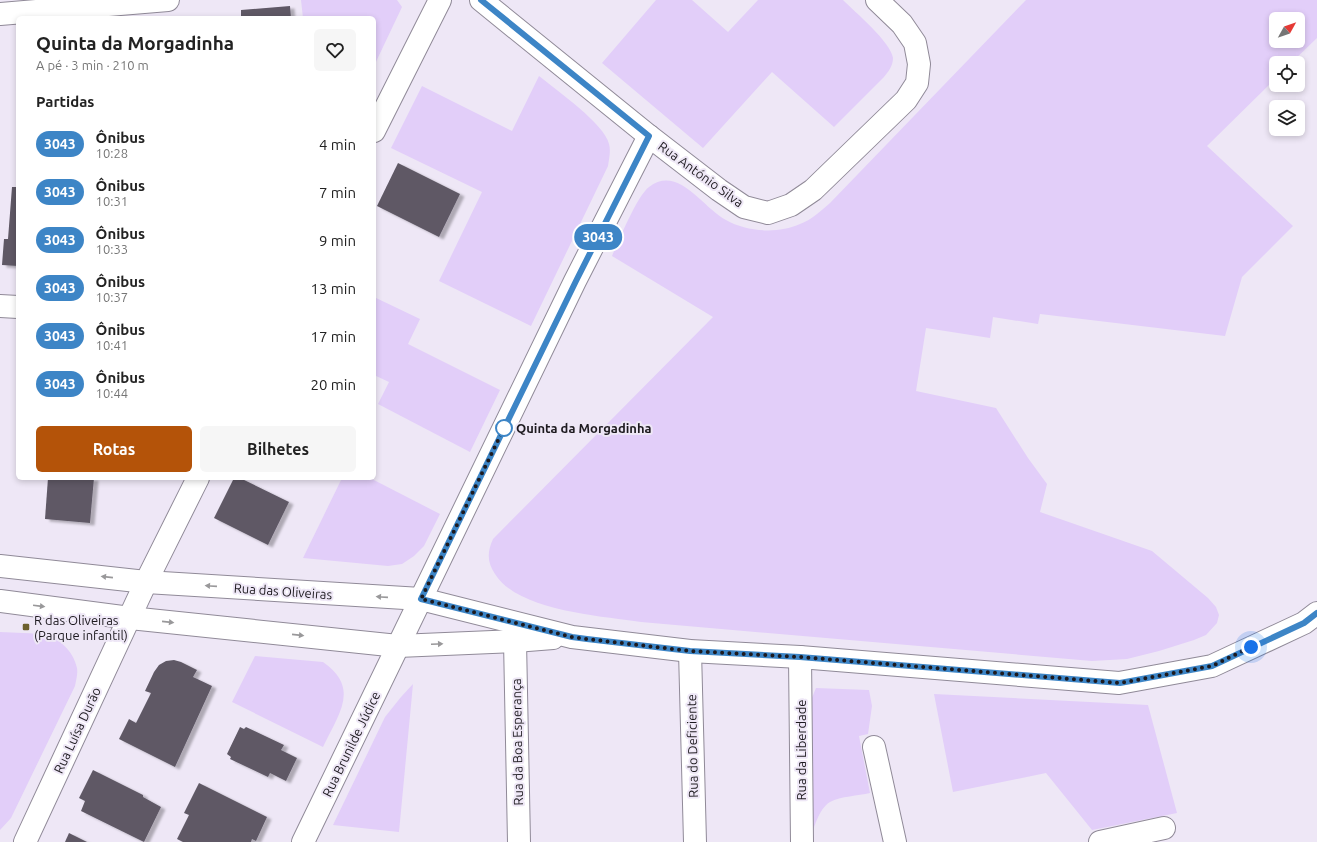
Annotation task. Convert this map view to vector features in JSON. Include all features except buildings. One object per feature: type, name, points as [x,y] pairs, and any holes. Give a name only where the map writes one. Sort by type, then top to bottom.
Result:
[{"type":"street","points":[[0,14],[168,0]]},
{"type":"street","points":[[376,127],[440,0]]},
{"type":"street","name":"Rua António Silva","points":[[481,0],[649,136],[719,190],[744,206],[768,213],[791,205],[813,190],[906,100],[917,83],[919,64],[915,43],[902,24],[877,0]]},
{"type":"street","points":[[398,646],[576,281],[649,136]]},
{"type":"street","points":[[0,306],[16,307]]},
{"type":"street","points":[[130,618],[146,582],[197,480]]},
{"type":"street","name":"Rua das Oliveiras","points":[[0,566],[146,582],[421,599],[572,637],[690,651],[800,657],[1120,683],[1212,666],[1304,623],[1317,613]]},
{"type":"street","name":"Rua das Oliveiras","points":[[0,601],[130,618],[398,646],[514,642],[572,637]]},
{"type":"street","name":"Rua Luísa Durão","points":[[25,842],[130,618]]},
{"type":"street","name":"Rua da Boa Esperança","points":[[514,642],[520,842]]},
{"type":"street","name":"Rua Brunilde Júdice","points":[[303,842],[398,646]]},
{"type":"street","name":"Rua do Deficiente","points":[[690,651],[695,842]]},
{"type":"street","name":"Rua da Liberdade","points":[[800,657],[802,842]]},
{"type":"street","points":[[874,747],[895,842]]},
{"type":"street","points":[[1100,842],[1164,828]]},
{"type":"shaded area","points":[[301,0],[397,0],[402,7],[376,62],[376,16],[303,16]]},
{"type":"shaded area","points":[[656,0],[692,0],[728,32],[758,0],[843,0],[886,44],[891,51],[893,58],[892,64],[884,77],[834,127],[772,72],[703,148],[602,63]]},
{"type":"shaded area","points":[[1026,0],[1317,0],[1317,38],[1298,56],[1269,56],[1269,85],[1207,146],[1293,226],[1242,277],[1225,336],[1040,314],[1038,324],[993,317],[990,338],[926,328],[916,391],[996,408],[1028,458],[1047,484],[1040,512],[1152,551],[1208,598],[1216,607],[1219,615],[1217,623],[1206,635],[1159,651],[1127,659],[1092,661],[641,622],[583,614],[540,604],[522,596],[506,586],[495,574],[489,561],[489,553],[493,539],[713,317],[612,256],[639,199],[644,192],[649,187],[660,181],[670,181],[680,184],[690,190],[726,220],[743,227],[753,229],[772,230],[791,227],[812,218],[830,203]]},
{"type":"shaded area","points":[[539,76],[590,117],[606,136],[610,147],[610,152],[608,166],[531,326],[439,281],[482,192],[391,148],[422,86],[512,131]]},
{"type":"shaded area","points":[[376,298],[420,319],[408,344],[500,390],[470,452],[378,404],[389,382],[376,376]]},
{"type":"shaded area","points":[[341,480],[374,480],[440,514],[424,546],[414,556],[402,564],[388,566],[303,558]]},
{"type":"shaded area","points":[[0,632],[35,634],[47,636],[57,640],[70,652],[75,662],[77,672],[75,686],[11,818],[0,830]]},
{"type":"shaded area","points":[[255,656],[323,662],[335,672],[341,682],[344,692],[343,702],[340,713],[323,747],[232,702]]},
{"type":"shaded area","points":[[413,684],[399,832],[333,825],[385,717]]},
{"type":"shaded area","points":[[816,688],[869,690],[872,706],[868,734],[859,736],[870,793],[839,798],[826,805],[817,820],[810,841],[809,705]]},
{"type":"shaded area","points":[[934,694],[1148,705],[1177,813],[1092,830],[1046,773],[953,792]]},
{"type":"bus line","name":"3043","points":[[481,0],[649,136],[576,281],[421,599],[572,637],[587,639],[690,651],[800,657],[1120,683],[1212,666],[1304,623],[1317,613]]},
{"type":"place","name":"Quinta da Morgadinha","points":[[504,428]]},
{"type":"place","name":"R das Oliveiras (Parque infantil)","points":[[26,627]]},
{"type":"route","points":[[504,428],[421,599],[572,637],[587,639],[690,651],[800,657],[1120,683],[1212,666],[1251,647]]}]
